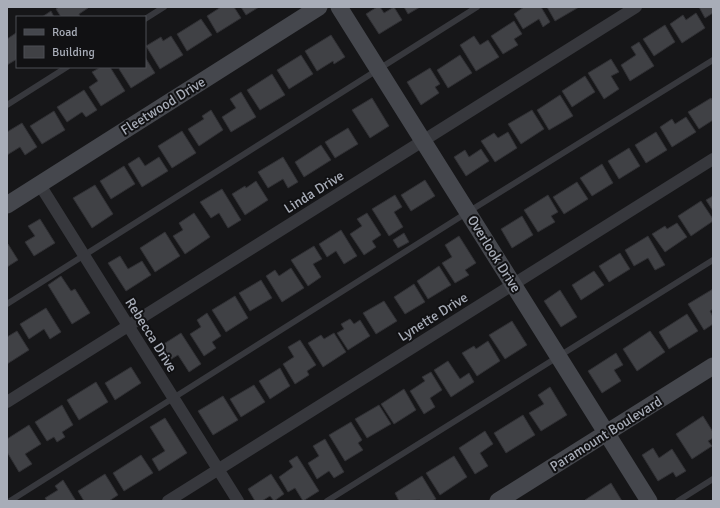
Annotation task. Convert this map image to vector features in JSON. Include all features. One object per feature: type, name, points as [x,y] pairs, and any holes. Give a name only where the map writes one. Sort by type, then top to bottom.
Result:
[{"type":"street","name":"Fleetwood Drive","points":[[7,205],[319,7]]},
{"type":"street","name":"Overlook Drive","points":[[339,7],[649,501]]},
{"type":"street","name":"Linda Drive","points":[[7,402],[636,7]]},
{"type":"street","name":"Lynette Drive","points":[[168,501],[713,159]]},
{"type":"street","name":"Rebecca Drive","points":[[40,185],[238,501]]},
{"type":"street","name":"Paramount Boulevard","points":[[498,501],[713,366]]},
{"type":"lane","points":[[146,18],[164,7]]},
{"type":"lane","points":[[7,304],[477,7]]},
{"type":"lane","points":[[10,501],[174,399],[468,212],[713,60]]},
{"type":"lane","points":[[7,104],[65,68]]},
{"type":"lane","points":[[327,501],[713,260]]},
{"type":"lane","points":[[678,501],[713,479]]},
{"type":"building","points":[[59,7],[88,8],[79,14],[80,16],[60,16],[56,9]]},
{"type":"building","points":[[221,7],[234,7],[241,18],[217,33],[207,16]]},
{"type":"building","points":[[241,7],[259,7],[246,15]]},
{"type":"building","points":[[377,7],[380,7],[384,13],[394,7],[402,20],[379,34],[366,14]]},
{"type":"building","points":[[404,7],[420,7],[408,14]]},
{"type":"building","points":[[524,7],[541,7],[550,22],[543,27],[539,19],[523,29],[514,14]]},
{"type":"building","points":[[547,7],[579,7],[555,21]]},
{"type":"building","points":[[699,7],[713,7],[713,13],[705,18]]},
{"type":"building","points":[[51,11],[54,16],[44,16]]},
{"type":"building","points":[[696,13],[705,28],[682,43],[670,24],[683,15],[686,20]]},
{"type":"building","points":[[201,19],[212,35],[187,51],[177,34]]},
{"type":"building","points":[[514,21],[522,34],[514,39],[518,45],[503,54],[491,36]]},
{"type":"building","points":[[665,25],[675,42],[654,56],[643,39]]},
{"type":"building","points":[[16,33],[16,60],[7,65],[7,39]]},
{"type":"building","points":[[331,35],[345,57],[334,64],[333,61],[317,71],[305,51]]},
{"type":"building","points":[[171,36],[183,55],[160,69],[146,46],[161,37],[163,41]]},
{"type":"building","points":[[474,36],[480,45],[488,40],[499,57],[476,71],[460,45]]},
{"type":"building","points":[[639,42],[654,66],[630,81],[621,65],[636,55],[631,47]]},
{"type":"building","points":[[301,55],[313,74],[289,89],[277,70]]},
{"type":"building","points":[[460,55],[472,73],[448,88],[437,70]]},
{"type":"building","points":[[146,59],[155,73],[131,88],[119,69],[146,68]]},
{"type":"building","points":[[611,59],[619,72],[611,76],[619,89],[604,99],[588,73]]},
{"type":"building","points":[[99,68],[111,68],[125,91],[101,106],[89,87],[98,81],[92,72]]},
{"type":"building","points":[[430,68],[440,84],[435,87],[439,93],[421,105],[407,82]]},
{"type":"building","points":[[272,74],[285,95],[260,110],[247,90]]},
{"type":"building","points":[[585,76],[595,92],[572,107],[562,91]]},
{"type":"building","points":[[84,90],[97,110],[86,117],[82,112],[67,122],[57,107]]},
{"type":"building","points":[[241,92],[256,117],[231,132],[222,117],[236,108],[230,99]]},
{"type":"building","points":[[560,95],[573,116],[549,130],[537,110]]},
{"type":"building","points":[[372,98],[389,126],[370,138],[352,110]]},
{"type":"building","points":[[711,98],[713,101],[713,120],[699,129],[688,112]]},
{"type":"building","points":[[211,110],[223,130],[199,146],[188,129],[204,119],[202,116]]},
{"type":"building","points":[[532,110],[544,129],[521,144],[508,124]]},
{"type":"building","points":[[54,111],[65,130],[42,144],[30,126]]},
{"type":"building","points":[[686,117],[696,132],[672,147],[660,127],[672,119],[675,124]]},
{"type":"building","points":[[22,123],[37,147],[25,155],[20,147],[7,155],[7,132]]},
{"type":"building","points":[[348,128],[358,144],[335,158],[325,142]]},
{"type":"building","points":[[182,131],[196,153],[172,168],[158,146]]},
{"type":"building","points":[[508,132],[517,148],[495,162],[481,141],[494,133],[498,138]]},
{"type":"building","points":[[656,132],[667,150],[646,163],[635,145]]},
{"type":"building","points":[[321,145],[331,160],[304,177],[295,162]]},
{"type":"building","points":[[629,148],[640,166],[619,179],[608,161]]},
{"type":"building","points":[[481,149],[489,161],[466,176],[454,157],[465,150],[469,157]]},
{"type":"building","points":[[139,157],[145,166],[159,157],[168,171],[142,187],[128,164]]},
{"type":"building","points":[[283,157],[298,182],[288,188],[283,179],[268,188],[258,172]]},
{"type":"building","points":[[602,164],[613,183],[592,196],[580,178]]},
{"type":"building","points":[[124,166],[135,184],[111,199],[100,181]]},
{"type":"building","points":[[425,180],[435,196],[411,211],[401,195]]},
{"type":"building","points":[[256,181],[268,200],[245,215],[232,194],[245,186],[246,188]]},
{"type":"building","points":[[577,182],[588,199],[564,214],[553,197]]},
{"type":"building","points":[[95,185],[113,214],[92,228],[73,198]]},
{"type":"building","points":[[222,189],[241,220],[228,228],[219,213],[211,218],[200,202]]},
{"type":"building","points":[[395,195],[402,207],[394,212],[403,227],[389,236],[372,209]]},
{"type":"building","points":[[548,195],[558,212],[551,216],[555,222],[538,232],[524,210]]},
{"type":"building","points":[[713,196],[713,211],[706,200]]},
{"type":"building","points":[[701,201],[713,221],[691,236],[678,216]]},
{"type":"building","points":[[194,213],[210,237],[185,254],[173,236],[183,230],[179,223]]},
{"type":"building","points":[[367,213],[381,235],[372,241],[376,247],[364,255],[350,234],[362,226],[357,219]]},
{"type":"building","points":[[522,216],[533,235],[512,248],[501,229]]},
{"type":"building","points":[[40,219],[55,243],[34,256],[25,242],[35,236],[28,226]]},
{"type":"building","points":[[677,223],[687,237],[665,252],[652,234],[665,226],[667,229]]},
{"type":"building","points":[[341,230],[357,256],[344,264],[336,251],[327,257],[319,244]]},
{"type":"building","points":[[165,232],[180,256],[155,272],[140,248]]},
{"type":"building","points":[[404,233],[409,242],[398,248],[393,240]]},
{"type":"building","points":[[459,236],[476,263],[465,270],[469,275],[455,283],[442,263],[452,257],[445,245]]},
{"type":"building","points":[[648,236],[665,265],[655,270],[648,258],[634,266],[625,250]]},
{"type":"building","points":[[8,244],[18,260],[7,267],[7,245]]},
{"type":"building","points":[[314,246],[322,259],[313,264],[321,277],[308,286],[291,260]]},
{"type":"building","points":[[620,253],[630,269],[609,282],[599,266]]},
{"type":"building","points":[[120,256],[128,269],[142,261],[151,275],[126,291],[108,263]]},
{"type":"building","points":[[439,266],[451,285],[428,299],[417,281]]},
{"type":"building","points":[[291,268],[304,288],[282,302],[266,276],[275,270],[279,276]]},
{"type":"building","points":[[594,271],[604,285],[581,300],[572,285]]},
{"type":"building","points":[[61,276],[71,291],[75,289],[90,313],[72,324],[48,285]]},
{"type":"building","points":[[261,280],[272,298],[250,311],[239,293]]},
{"type":"building","points":[[414,284],[425,302],[405,314],[394,297]]},
{"type":"building","points":[[713,289],[713,309],[710,311],[713,317],[713,324],[704,330],[688,304]]},
{"type":"building","points":[[560,290],[577,317],[561,327],[544,301]]},
{"type":"building","points":[[235,296],[248,318],[226,332],[212,310]]},
{"type":"building","points":[[384,301],[397,321],[376,334],[363,313]]},
{"type":"building","points":[[46,308],[61,332],[50,339],[44,329],[29,339],[20,324]]},
{"type":"building","points":[[207,313],[221,336],[212,342],[216,348],[204,356],[190,334],[201,327],[197,320]]},
{"type":"building","points":[[687,314],[698,331],[669,349],[659,332]]},
{"type":"building","points":[[350,319],[354,324],[360,320],[370,336],[348,350],[337,333],[344,329],[341,324]]},
{"type":"building","points":[[512,321],[527,345],[505,359],[489,335]]},
{"type":"building","points":[[17,331],[29,350],[7,364],[7,337]]},
{"type":"building","points":[[650,331],[665,352],[637,371],[623,349]]},
{"type":"building","points":[[181,333],[201,364],[189,372],[178,355],[168,361],[159,347]]},
{"type":"building","points":[[334,333],[346,352],[323,367],[308,343],[321,335],[324,339]]},
{"type":"building","points":[[300,340],[316,365],[307,371],[309,375],[295,384],[283,364],[294,357],[288,347]]},
{"type":"building","points":[[488,341],[500,361],[477,376],[462,353],[474,346],[476,349]]},
{"type":"building","points":[[616,353],[623,365],[614,370],[621,381],[602,393],[588,371]]},
{"type":"building","points":[[448,361],[460,379],[469,373],[474,382],[451,397],[434,370]]},
{"type":"building","points":[[131,367],[141,383],[115,400],[105,383]]},
{"type":"building","points":[[280,368],[290,386],[270,399],[259,381]]},
{"type":"building","points":[[431,372],[442,390],[430,398],[435,407],[424,414],[410,391],[425,381],[422,377]]},
{"type":"building","points":[[96,382],[108,402],[79,420],[67,400]]},
{"type":"building","points":[[254,385],[265,402],[241,417],[230,399]]},
{"type":"building","points":[[550,387],[567,415],[541,431],[529,413],[544,404],[538,395]]},
{"type":"building","points":[[404,389],[416,410],[394,424],[381,404]]},
{"type":"building","points":[[223,396],[238,420],[213,435],[198,411]]},
{"type":"building","points":[[62,405],[73,425],[62,432],[65,437],[57,442],[54,437],[47,441],[35,422]]},
{"type":"building","points":[[379,405],[391,424],[367,438],[355,419]]},
{"type":"building","points":[[523,415],[535,435],[506,453],[494,433]]},
{"type":"building","points":[[703,416],[713,432],[713,438],[708,441],[712,446],[692,459],[676,434]]},
{"type":"building","points":[[165,418],[187,453],[159,471],[152,459],[165,451],[150,427]]},
{"type":"building","points":[[351,422],[362,440],[358,443],[363,450],[345,461],[329,435]]},
{"type":"building","points":[[29,425],[41,444],[25,454],[32,464],[19,472],[7,452],[7,439]]},
{"type":"building","points":[[485,431],[493,444],[480,453],[488,466],[475,474],[459,448]]},
{"type":"building","points":[[325,439],[344,472],[334,478],[329,471],[317,479],[308,463],[319,456],[313,446]]},
{"type":"building","points":[[653,448],[659,458],[672,449],[686,471],[676,477],[673,472],[658,481],[642,455]]},
{"type":"building","points":[[141,455],[153,473],[124,491],[113,473]]},
{"type":"building","points":[[297,456],[319,491],[303,501],[295,488],[288,492],[279,477],[293,467],[289,461]]},
{"type":"building","points":[[454,456],[467,477],[440,495],[426,473]]},
{"type":"building","points":[[105,474],[118,495],[109,501],[84,501],[78,491]]},
{"type":"building","points":[[271,474],[284,494],[274,501],[270,496],[262,501],[255,501],[248,489]]},
{"type":"building","points":[[422,476],[436,499],[432,501],[399,501],[395,493]]},
{"type":"building","points":[[63,480],[76,501],[47,501],[45,498],[58,490],[55,486]]},
{"type":"building","points":[[611,483],[622,501],[585,501],[585,500]]}]
